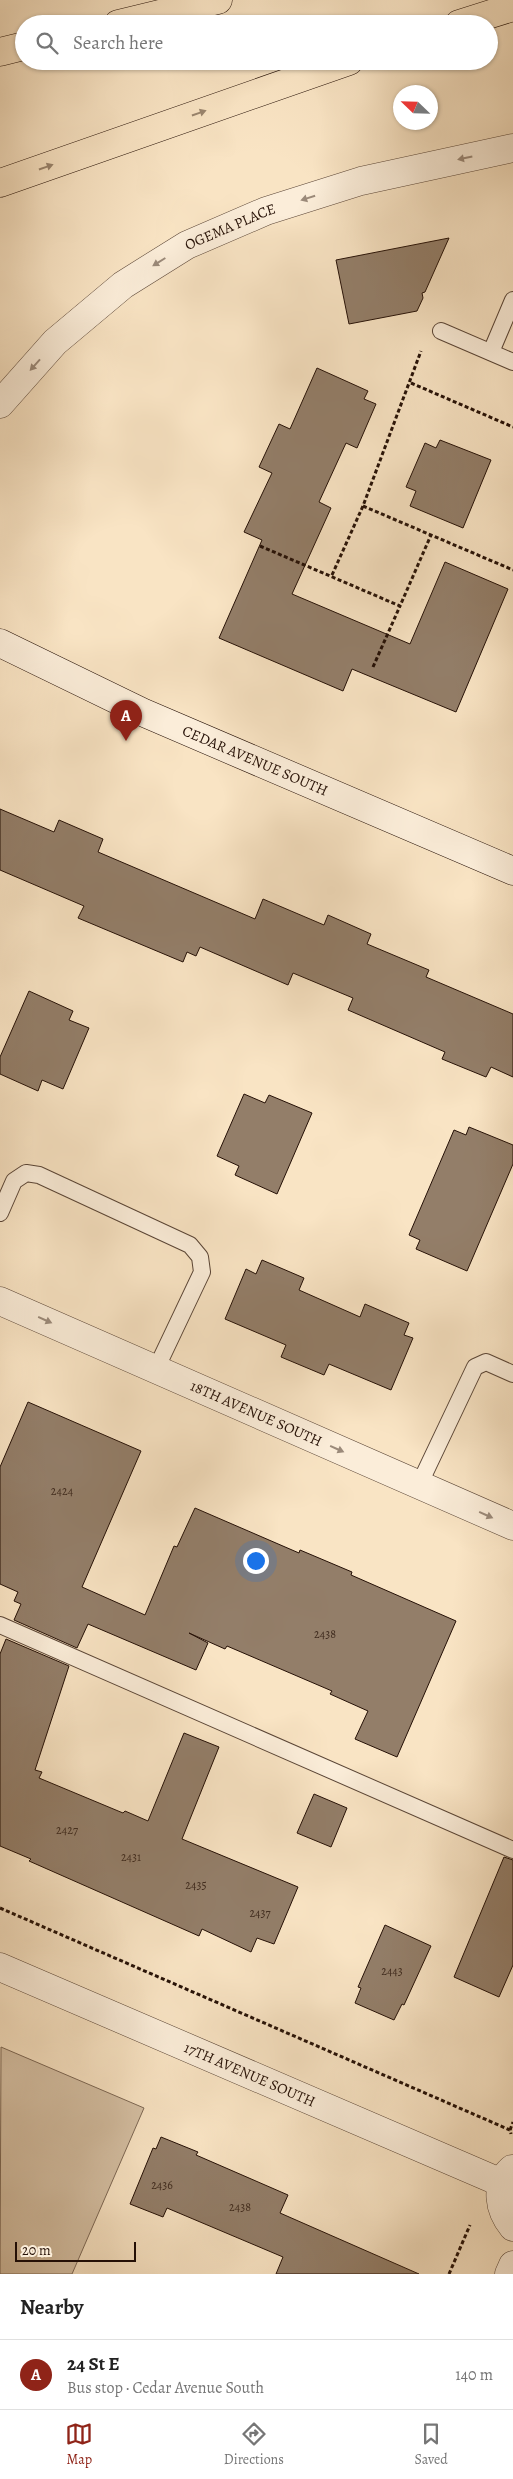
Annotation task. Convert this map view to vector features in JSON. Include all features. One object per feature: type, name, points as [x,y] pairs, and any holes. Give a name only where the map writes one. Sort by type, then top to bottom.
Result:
[{"type":"highway","points":[[156,15],[218,0]]},
{"type":"highway","points":[[488,15],[513,7]]},
{"type":"highway","points":[[0,52],[15,48]]},
{"type":"highway","points":[[0,183],[323,70]]},
{"type":"street","name":"OGEMA PLACE","points":[[0,404],[55,342],[123,285],[188,245],[266,211],[361,181],[513,148]]},
{"type":"street","name":"CEDAR AVENUE SOUTH","points":[[0,643],[142,712],[513,871]]},
{"type":"street","name":"18TH AVENUE SOUTH","points":[[0,1301],[513,1526]]},
{"type":"street","name":"17TH AVENUE SOUTH","points":[[0,1967],[507,2176]]},
{"type":"street","points":[[507,2176],[501,2208],[513,2226]]},
{"type":"street","points":[[510,2274],[513,2266]]},
{"type":"lane","points":[[491,352],[513,300]]},
{"type":"lane","points":[[441,331],[513,362]]},
{"type":"lane","points":[[0,1213],[14,1181],[26,1173],[39,1175],[190,1245],[200,1257],[202,1272],[156,1369]]},
{"type":"lane","points":[[419,1485],[475,1367],[486,1362],[513,1374]]},
{"type":"lane","points":[[0,1624],[513,1850]]},
{"type":"path","points":[[332,575],[363,506],[411,383],[423,346]]},
{"type":"path","points":[[411,383],[513,428]]},
{"type":"path","points":[[363,506],[513,570]]},
{"type":"path","points":[[373,667],[431,536]]},
{"type":"path","points":[[260,546],[332,575],[400,606]]},
{"type":"path","points":[[0,1908],[510,2130]]},
{"type":"path","points":[[513,2122],[510,2130],[513,2140]]},
{"type":"path","points":[[449,2274],[470,2225],[476,2224]]},
{"type":"shaded area","points":[[1,2047],[144,2108],[72,2274],[0,2274]]},
{"type":"building","points":[[449,238],[425,292],[422,293],[423,298],[417,311],[349,324],[336,260]]},
{"type":"building","points":[[317,368],[368,391],[364,399],[376,404],[357,448],[346,443],[319,502],[331,508],[292,594],[410,644],[445,562],[508,589],[456,712],[352,669],[343,691],[219,638],[262,540],[244,532],[272,473],[259,467],[279,424],[290,429]]},
{"type":"building","points":[[440,440],[491,460],[463,528],[410,506],[416,491],[406,487],[425,443],[436,448]]},
{"type":"building","points":[[0,809],[54,832],[59,820],[103,839],[98,852],[255,919],[263,899],[324,925],[328,915],[371,934],[367,944],[429,970],[426,977],[513,1014],[513,1077],[491,1067],[486,1077],[442,1059],[445,1052],[348,1010],[353,998],[293,973],[288,985],[200,947],[196,956],[187,952],[183,962],[78,918],[84,906],[0,870]]},
{"type":"building","points":[[29,991],[73,1011],[69,1020],[89,1028],[63,1089],[42,1080],[38,1091],[0,1074],[0,1057]]},
{"type":"building","points":[[244,1094],[265,1103],[269,1095],[312,1113],[277,1194],[235,1175],[239,1166],[217,1156]]},
{"type":"building","points":[[469,1127],[513,1145],[513,1164],[467,1271],[416,1249],[420,1240],[409,1235],[454,1130],[466,1135]]},
{"type":"building","points":[[262,1260],[304,1278],[299,1290],[360,1317],[365,1304],[409,1323],[404,1335],[413,1338],[391,1390],[329,1364],[324,1375],[281,1357],[286,1345],[225,1319],[246,1269],[256,1274]]},
{"type":"building","points":[[28,1402],[141,1451],[82,1587],[145,1615],[174,1546],[177,1547],[195,1508],[299,1553],[300,1550],[352,1572],[351,1575],[456,1621],[397,1757],[355,1739],[368,1711],[330,1694],[332,1691],[227,1646],[225,1649],[189,1633],[208,1643],[196,1670],[88,1624],[77,1648],[14,1620],[21,1604],[14,1601],[18,1592],[0,1584],[0,1467]]},
{"type":"building","points":[[6,1639],[69,1666],[35,1770],[42,1772],[39,1778],[123,1813],[125,1811],[148,1821],[184,1733],[219,1747],[182,1839],[298,1887],[274,1944],[257,1938],[251,1952],[202,1929],[199,1936],[29,1861],[31,1859],[0,1846],[0,1654]]},
{"type":"building","points":[[314,1794],[347,1808],[331,1847],[297,1833]]},
{"type":"building","points":[[504,1857],[513,1860],[513,1965],[499,1997],[454,1977]]},
{"type":"building","points":[[385,1925],[431,1946],[404,2005],[402,2004],[394,2020],[355,2003],[361,1988],[358,1987]]},
{"type":"building","points":[[161,2137],[198,2152],[196,2155],[288,2195],[280,2213],[419,2274],[276,2274],[283,2257],[167,2208],[163,2217],[130,2204],[153,2148],[156,2149]]},
{"type":"place","name":"24 St E","points":[[126,741]]}]
